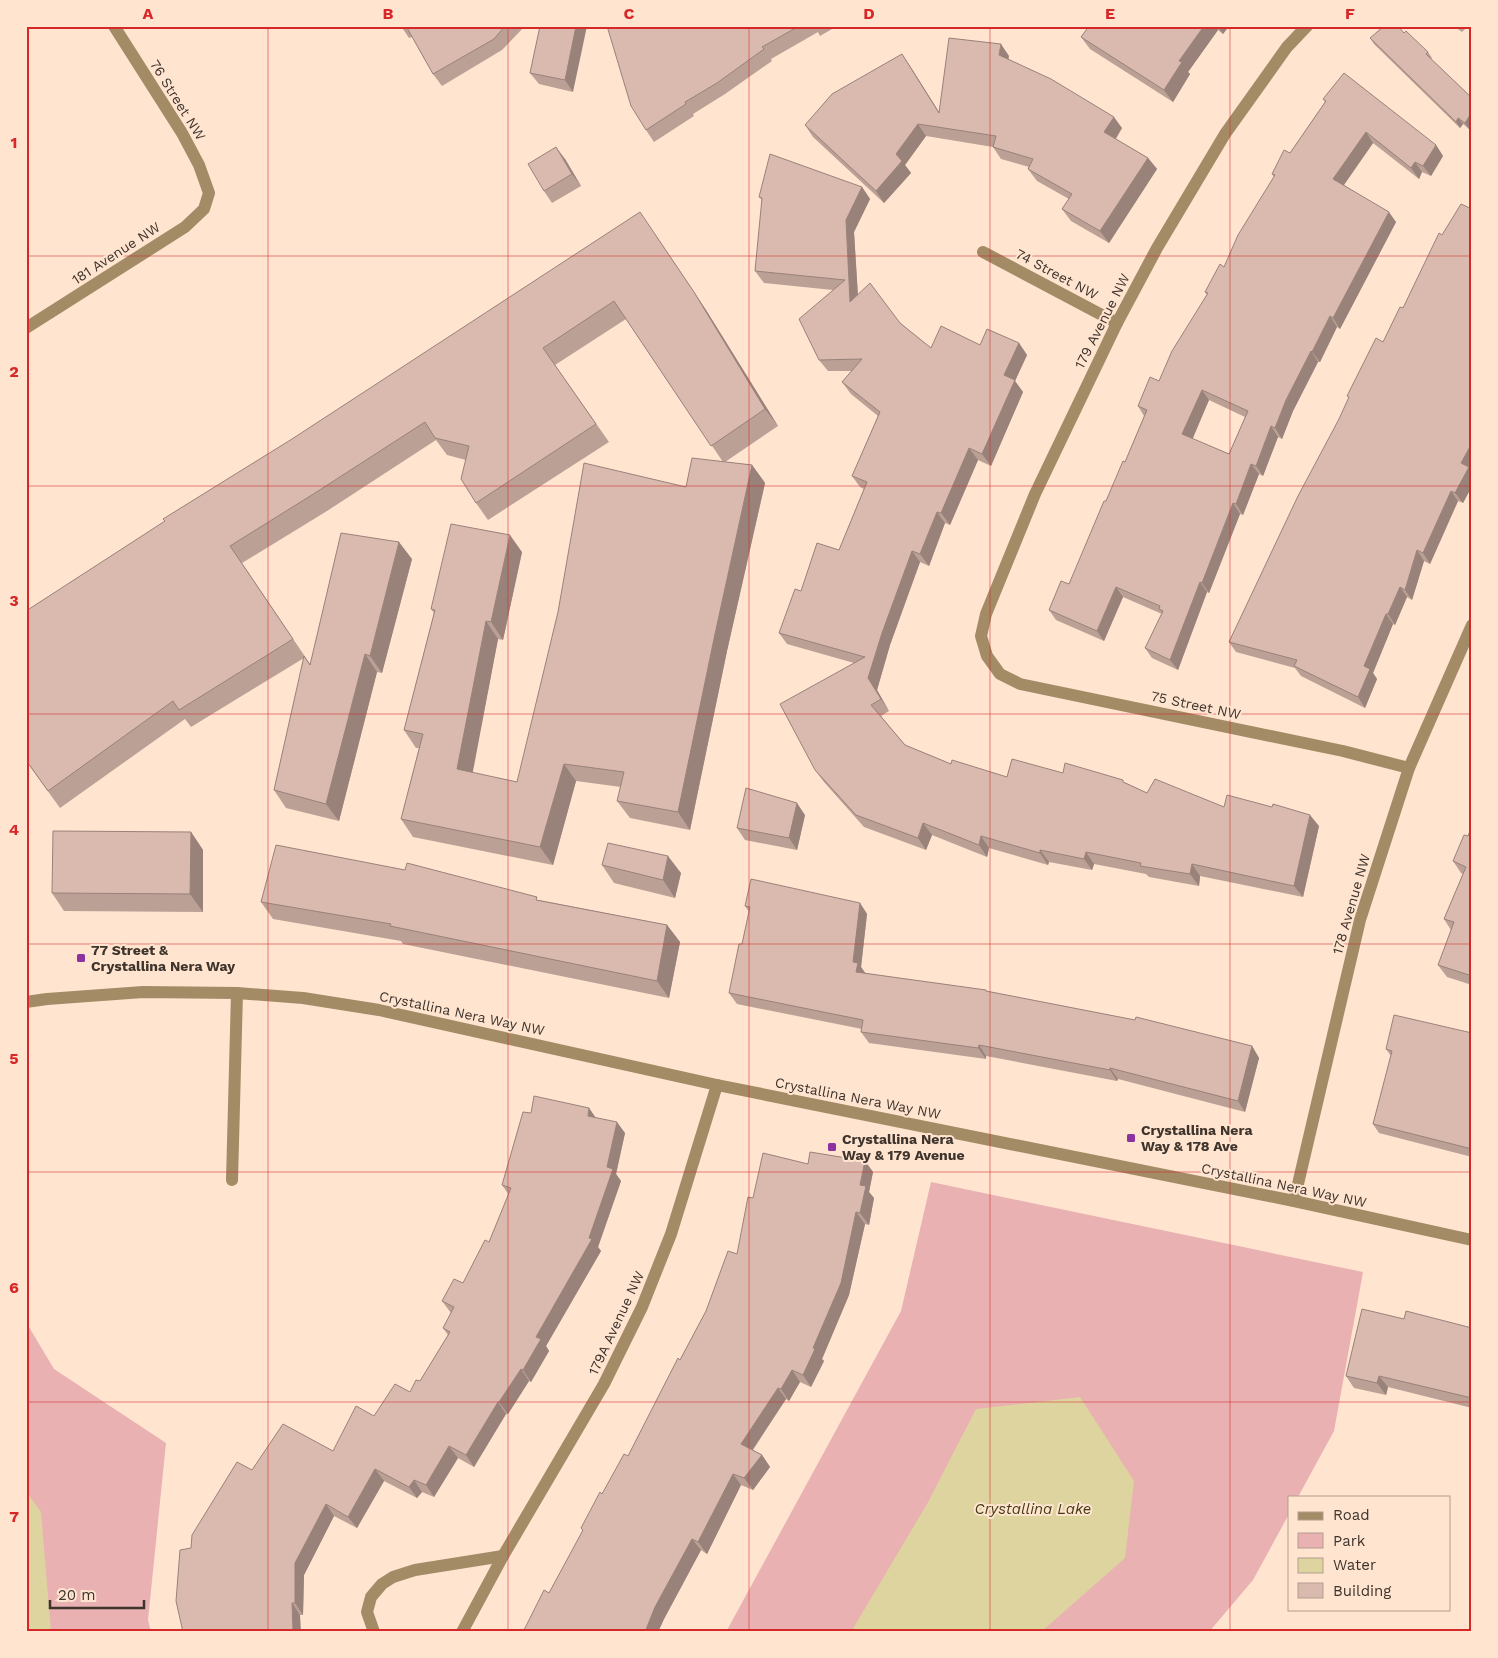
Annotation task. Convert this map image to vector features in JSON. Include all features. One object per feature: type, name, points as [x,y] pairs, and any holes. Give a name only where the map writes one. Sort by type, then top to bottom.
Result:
[{"type":"street","name":"76 Street NW","points":[[114,26],[182,133],[199,165],[209,192]]},
{"type":"street","name":"179 Avenue NW","points":[[987,656],[981,636],[995,588],[1035,494],[1117,323],[1157,248],[1224,134],[1287,47],[1307,26]]},
{"type":"street","name":"181 Avenue NW","points":[[26,328],[185,227],[204,208],[209,192]]},
{"type":"street","name":"74 Street NW","points":[[983,252],[1117,323]]},
{"type":"street","name":"178 Avenue NW","points":[[1294,1202],[1360,920],[1409,768],[1472,625]]},
{"type":"street","name":"75 Street NW","points":[[987,656],[1000,674],[1020,684],[1343,751],[1409,768]]},
{"type":"street","name":"Crystallina Nera Way NW","points":[[26,1002],[143,992],[238,993],[303,998],[379,1010],[717,1085],[1472,1240]]},
{"type":"street","points":[[232,1180],[238,993]]},
{"type":"street","name":"179A Avenue NW","points":[[462,1632],[503,1556],[604,1384],[642,1307],[671,1234],[717,1085]]},
{"type":"street","points":[[374,1632],[368,1612],[372,1598],[382,1584],[393,1577],[415,1570],[503,1556]]},
{"type":"green space","points":[[931,1182],[1363,1272],[1334,1431],[1299,1496],[1288,1496],[1288,1516],[1253,1580],[1209,1632],[726,1632],[901,1311]]},
{"type":"green space","points":[[26,1322],[54,1369],[166,1443],[148,1620],[151,1632],[26,1632]]},
{"type":"water","name":"Crystallina Lake","points":[[1080,1397],[1134,1481],[1125,1558],[1041,1632],[851,1632],[927,1504],[976,1409]]},
{"type":"water","points":[[26,1491],[41,1512],[51,1632],[26,1632]]},
{"type":"building","points":[[406,26],[505,26],[494,39],[433,74]]},
{"type":"building","points":[[540,26],[576,26],[565,80],[530,73]]},
{"type":"building","points":[[607,26],[799,26],[762,47],[764,49],[717,83],[685,102],[686,104],[646,130],[631,106]]},
{"type":"building","points":[[1089,26],[1204,26],[1179,61],[1182,62],[1164,90],[1081,37]]},
{"type":"building","points":[[1384,26],[1398,26],[1404,33],[1406,31],[1428,52],[1426,54],[1472,98],[1472,112],[1465,123],[1458,118],[1456,122],[1370,38]]},
{"type":"building","points":[[949,38],[1001,44],[999,55],[1051,79],[1114,117],[1104,132],[1148,158],[1100,231],[1062,209],[1072,194],[1028,169],[1033,159],[993,147],[996,136],[918,124],[896,154],[902,161],[876,191],[805,125],[832,94],[902,54],[939,113]]},
{"type":"building","points":[[1344,73],[1436,145],[1423,166],[1415,162],[1411,168],[1366,132],[1333,179],[1389,212],[1333,318],[1330,316],[1311,351],[1286,400],[1275,428],[1271,426],[1256,466],[1251,464],[1236,504],[1233,503],[1202,583],[1200,582],[1170,660],[1145,648],[1163,611],[1159,609],[1160,606],[1116,587],[1097,631],[1049,610],[1061,581],[1069,584],[1104,501],[1106,501],[1123,461],[1125,462],[1147,410],[1138,406],[1150,377],[1159,381],[1172,351],[1208,293],[1205,292],[1220,264],[1224,267],[1238,235],[1275,175],[1272,174],[1284,150],[1290,153],[1326,101],[1323,99]],"holes":[[[1202,390],[1248,411],[1229,454],[1182,434]]]},
{"type":"building","points":[[556,147],[572,174],[544,191],[528,164]]},
{"type":"building","points":[[770,154],[862,187],[846,220],[850,302],[870,283],[900,323],[931,348],[941,326],[980,345],[987,329],[1019,343],[1004,375],[1015,380],[982,454],[969,448],[941,513],[937,512],[920,554],[912,551],[882,633],[868,678],[881,699],[871,705],[905,745],[951,764],[952,760],[1007,777],[1012,759],[1063,773],[1065,763],[1123,780],[1123,782],[1147,793],[1155,779],[1224,807],[1227,795],[1272,807],[1273,804],[1310,815],[1294,886],[1192,864],[1190,874],[1140,866],[1141,863],[1086,852],[1084,859],[1040,850],[1040,853],[981,836],[979,845],[923,823],[918,838],[856,815],[815,770],[780,704],[865,657],[779,633],[795,589],[801,591],[817,543],[839,550],[867,482],[852,476],[880,412],[842,382],[862,359],[819,360],[799,319],[845,280],[755,271],[762,198],[759,197]]},
{"type":"building","points":[[1461,204],[1472,209],[1472,443],[1461,463],[1469,467],[1455,493],[1451,491],[1423,553],[1417,550],[1405,590],[1400,587],[1388,614],[1386,614],[1364,666],[1370,669],[1358,697],[1294,666],[1297,660],[1229,642],[1298,496],[1339,419],[1349,397],[1347,396],[1376,338],[1383,342],[1400,307],[1403,308],[1439,233],[1442,235]]},
{"type":"building","points":[[640,212],[694,292],[765,409],[711,446],[614,301],[543,348],[596,424],[476,503],[461,479],[469,446],[435,438],[425,422],[230,546],[293,639],[179,710],[173,701],[48,791],[26,760],[26,611],[165,521],[163,519],[292,439]]},
{"type":"building","points":[[692,458],[752,465],[678,812],[617,801],[624,772],[564,764],[540,847],[401,819],[423,734],[404,730],[435,610],[431,609],[451,524],[510,535],[491,622],[486,621],[457,769],[517,782],[558,612],[584,463],[686,487]]},
{"type":"building","points":[[341,533],[399,542],[370,656],[365,654],[326,804],[274,790],[304,656],[310,665]]},
{"type":"building","points":[[746,788],[797,803],[789,838],[737,828]]},
{"type":"building","points":[[1472,826],[1472,976],[1438,965],[1454,922],[1444,919],[1466,867],[1453,861],[1464,835],[1468,836]]},
{"type":"building","points":[[53,831],[191,832],[190,894],[52,893]]},
{"type":"building","points":[[608,843],[668,856],[663,880],[602,865]]},
{"type":"building","points":[[276,845],[405,870],[407,863],[537,897],[536,900],[667,925],[657,981],[390,926],[391,924],[261,902]]},
{"type":"building","points":[[751,879],[860,903],[853,962],[858,963],[856,972],[986,990],[1135,1020],[1136,1017],[1252,1046],[1238,1101],[1110,1068],[1110,1070],[979,1045],[978,1048],[861,1032],[863,1020],[729,993],[739,944],[742,944],[750,907],[745,906]]},
{"type":"building","points":[[1394,1015],[1472,1033],[1472,1149],[1373,1124],[1392,1051],[1386,1049]]},
{"type":"building","points":[[534,1096],[589,1108],[588,1116],[617,1122],[607,1167],[613,1169],[589,1238],[592,1239],[536,1337],[541,1339],[523,1370],[521,1369],[498,1402],[466,1455],[449,1446],[426,1485],[414,1480],[409,1487],[375,1469],[348,1517],[326,1504],[295,1563],[295,1603],[292,1603],[293,1632],[183,1632],[176,1601],[180,1550],[191,1548],[192,1535],[237,1462],[252,1470],[283,1424],[333,1451],[356,1406],[374,1416],[395,1384],[410,1392],[416,1380],[420,1381],[450,1332],[443,1328],[454,1307],[442,1301],[454,1279],[463,1283],[485,1240],[489,1242],[511,1188],[502,1185],[523,1112],[531,1113]]},
{"type":"building","points":[[810,1152],[865,1161],[860,1185],[866,1186],[860,1213],[856,1212],[841,1283],[803,1375],[792,1370],[781,1389],[778,1388],[741,1444],[762,1455],[744,1478],[733,1474],[698,1542],[692,1539],[655,1607],[645,1632],[523,1632],[544,1590],[549,1593],[583,1530],[581,1528],[600,1492],[602,1494],[624,1454],[628,1456],[678,1358],[680,1360],[706,1311],[728,1251],[737,1254],[748,1197],[753,1198],[763,1153],[808,1164]]},
{"type":"building","points":[[1362,1309],[1404,1319],[1406,1311],[1472,1328],[1472,1398],[1379,1376],[1377,1383],[1346,1376]]},
{"type":"place","name":"77 Street & Crystallina Nera Way","points":[[81,958]]},
{"type":"place","name":"Crystallina Nera Way & 178 Ave","points":[[1131,1138]]},
{"type":"place","name":"Crystallina Nera Way & 179 Avenue","points":[[832,1147]]}]
